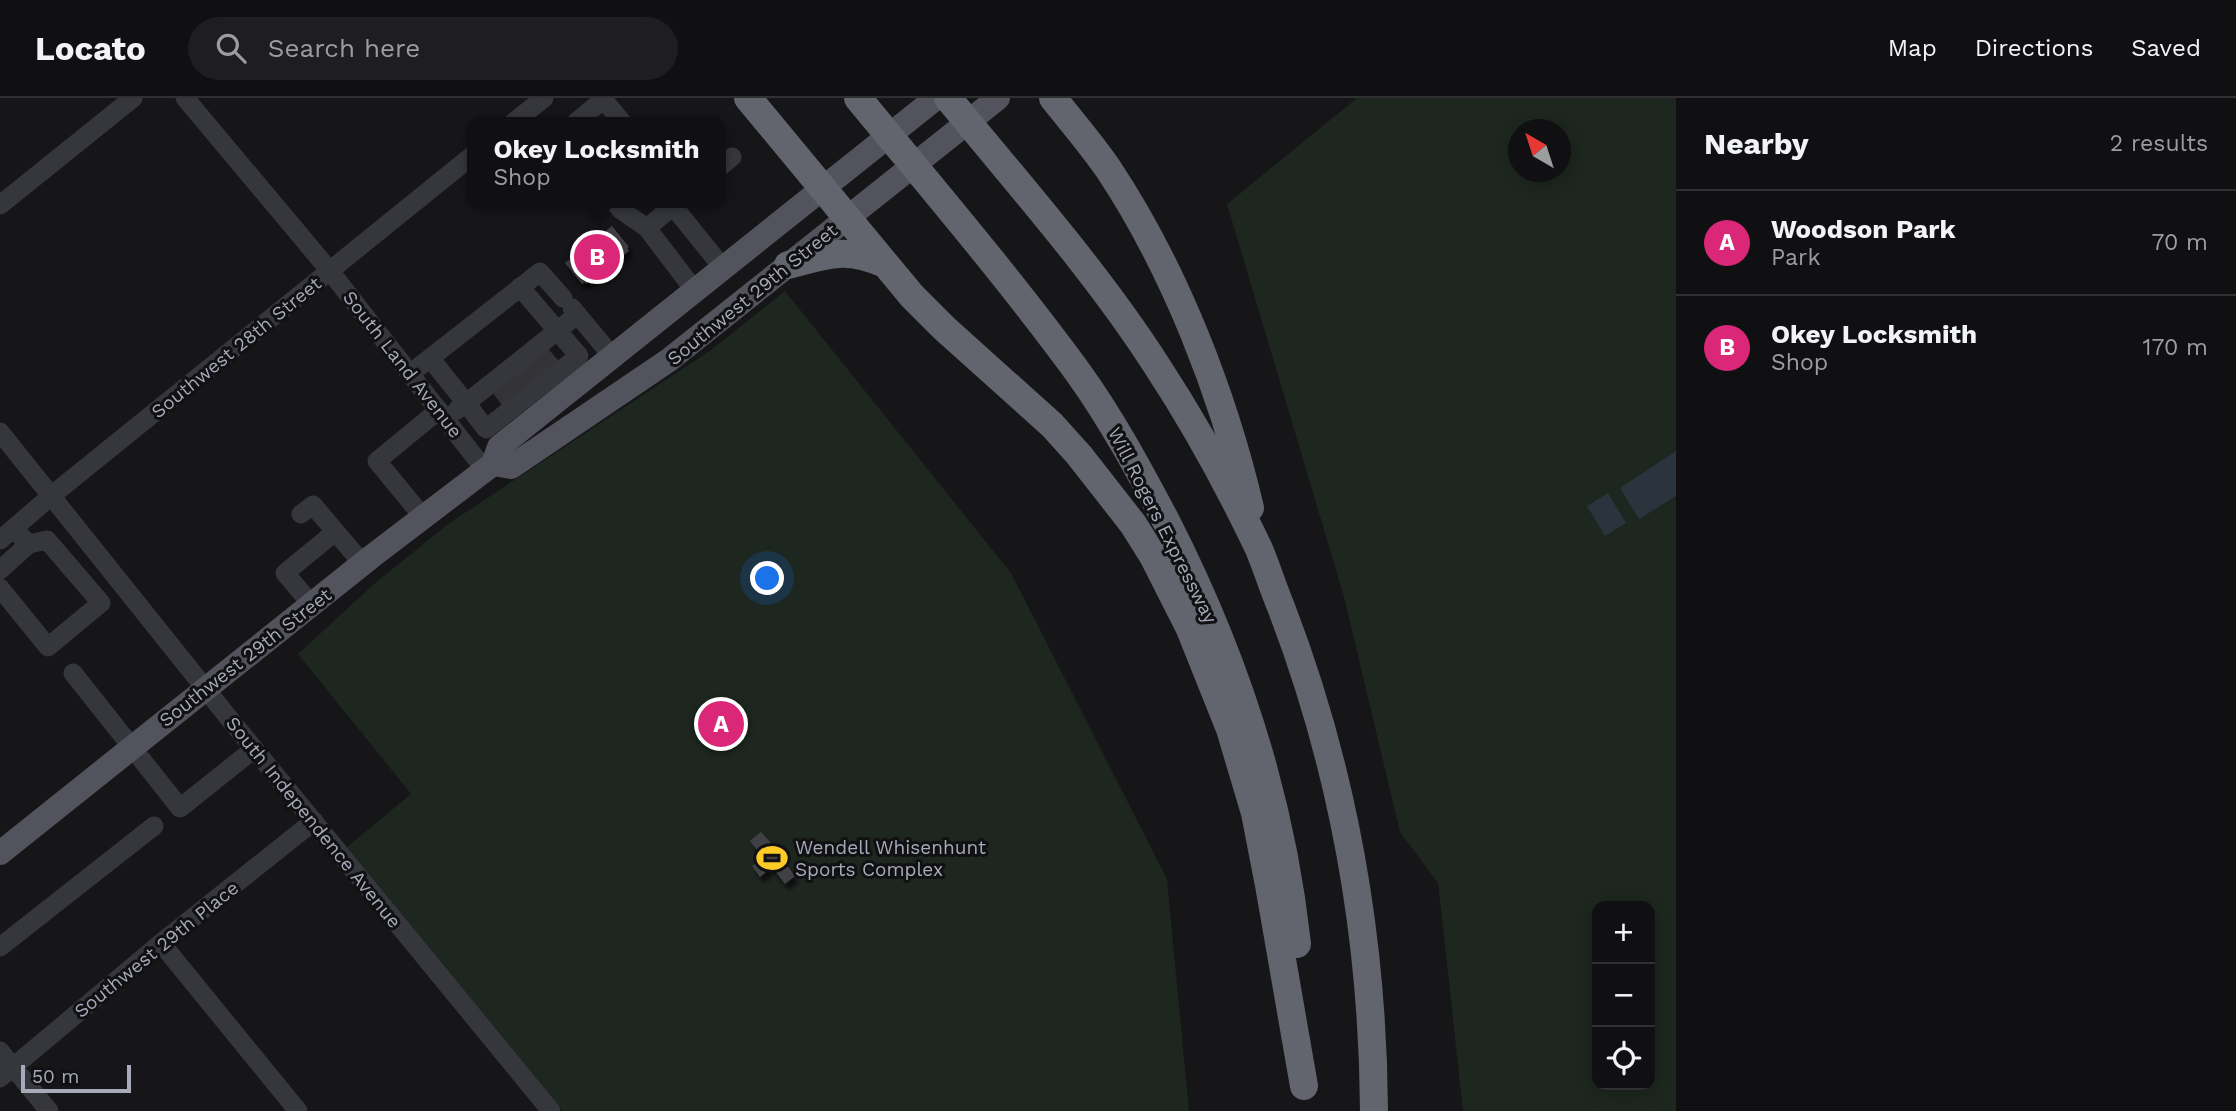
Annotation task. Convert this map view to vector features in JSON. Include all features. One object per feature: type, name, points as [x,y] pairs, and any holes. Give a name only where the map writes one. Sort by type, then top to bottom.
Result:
[{"type":"highway","points":[[748,98],[846,219],[944,328],[1027,402],[1079,455],[1133,524],[1153,556],[1178,602],[1230,729],[1255,813],[1303,1098]]},
{"type":"highway","name":"Will Rogers Expressway","points":[[858,98],[1023,300],[1078,372],[1142,474],[1215,622],[1261,755],[1292,896],[1299,968],[1303,1098]]},
{"type":"highway","points":[[948,98],[1059,234],[1156,364],[1195,428],[1260,552],[1320,718],[1351,860],[1365,942],[1371,1006],[1374,1111]]},
{"type":"highway","points":[[1053,98],[1108,168],[1160,259],[1190,326],[1237,454],[1260,552]]},
{"type":"highway","points":[[788,265],[840,253],[864,255],[885,264]]},
{"type":"main road","name":"Southwest 29th Street","points":[[0,853],[489,467],[499,447],[936,98]]},
{"type":"main road","name":"Southwest 29th Street","points":[[489,467],[512,467],[629,389],[998,98]]},
{"type":"street","points":[[0,205],[133,98]]},
{"type":"street","name":"South Land Avenue","points":[[185,98],[330,271],[443,415],[489,467]]},
{"type":"street","points":[[520,117],[544,98]]},
{"type":"street","points":[[582,117],[603,99],[618,117]]},
{"type":"street","name":"Southwest 28th Street","points":[[7,535],[51,496],[467,160]]},
{"type":"street","points":[[619,208],[647,228],[695,291]]},
{"type":"street","points":[[647,228],[671,208]]},
{"type":"street","points":[[677,208],[723,268]]},
{"type":"street","points":[[411,373],[540,272],[612,356]]},
{"type":"street","points":[[423,517],[377,461],[443,415],[466,403],[579,356],[520,287]]},
{"type":"street","points":[[430,358],[486,429],[525,378],[571,307]]},
{"type":"street","name":"South Independence Avenue","points":[[0,432],[205,689],[551,1111]]},
{"type":"street","points":[[301,514],[313,505],[363,564]]},
{"type":"street","points":[[312,605],[285,573],[335,532]]},
{"type":"street","points":[[7,535],[29,544]]},
{"type":"street","points":[[0,570],[29,544],[47,540],[101,603],[48,647],[0,588]]},
{"type":"street","points":[[73,673],[180,808],[254,749]]},
{"type":"street","name":"Southwest 29th Place","points":[[7,1072],[161,943],[314,821]]},
{"type":"street","points":[[0,947],[155,826]]},
{"type":"street","points":[[161,943],[298,1111]]},
{"type":"street","points":[[0,1051],[7,1072],[49,1111]]},
{"type":"shaded area","points":[[1357,98],[1676,98],[1676,1111],[1463,1111],[1438,883],[1400,832],[1344,597],[1227,204]]},
{"type":"shaded area","points":[[785,291],[1011,573],[1167,879],[1189,1111],[563,1111],[347,847],[411,794],[298,654],[374,584],[448,524],[711,350]]},
{"type":"shaded area","points":[[1676,451],[1676,496],[1639,519],[1620,488]]},
{"type":"shaded area","points":[[1608,493],[1626,523],[1605,536],[1587,506]]},
{"type":"building","points":[[612,226],[629,247],[629,251],[586,284],[582,284],[565,263]]},
{"type":"building","points":[[761,832],[785,858],[783,860],[795,876],[785,884],[772,867],[760,877],[752,866],[763,858],[750,841]]},
{"type":"tunnel","points":[[541,355],[552,368]]},
{"type":"tunnel","points":[[526,366],[538,380]]},
{"type":"tunnel","points":[[512,378],[523,391]]},
{"type":"tunnel","points":[[500,387],[510,400]]},
{"type":"place","name":"Okey Locksmith","points":[[597,257]]},
{"type":"place","name":"Woodson Park","points":[[721,724]]},
{"type":"place","name":"Wendell Whisenhunt Sports Complex","points":[[772,858]]}]
